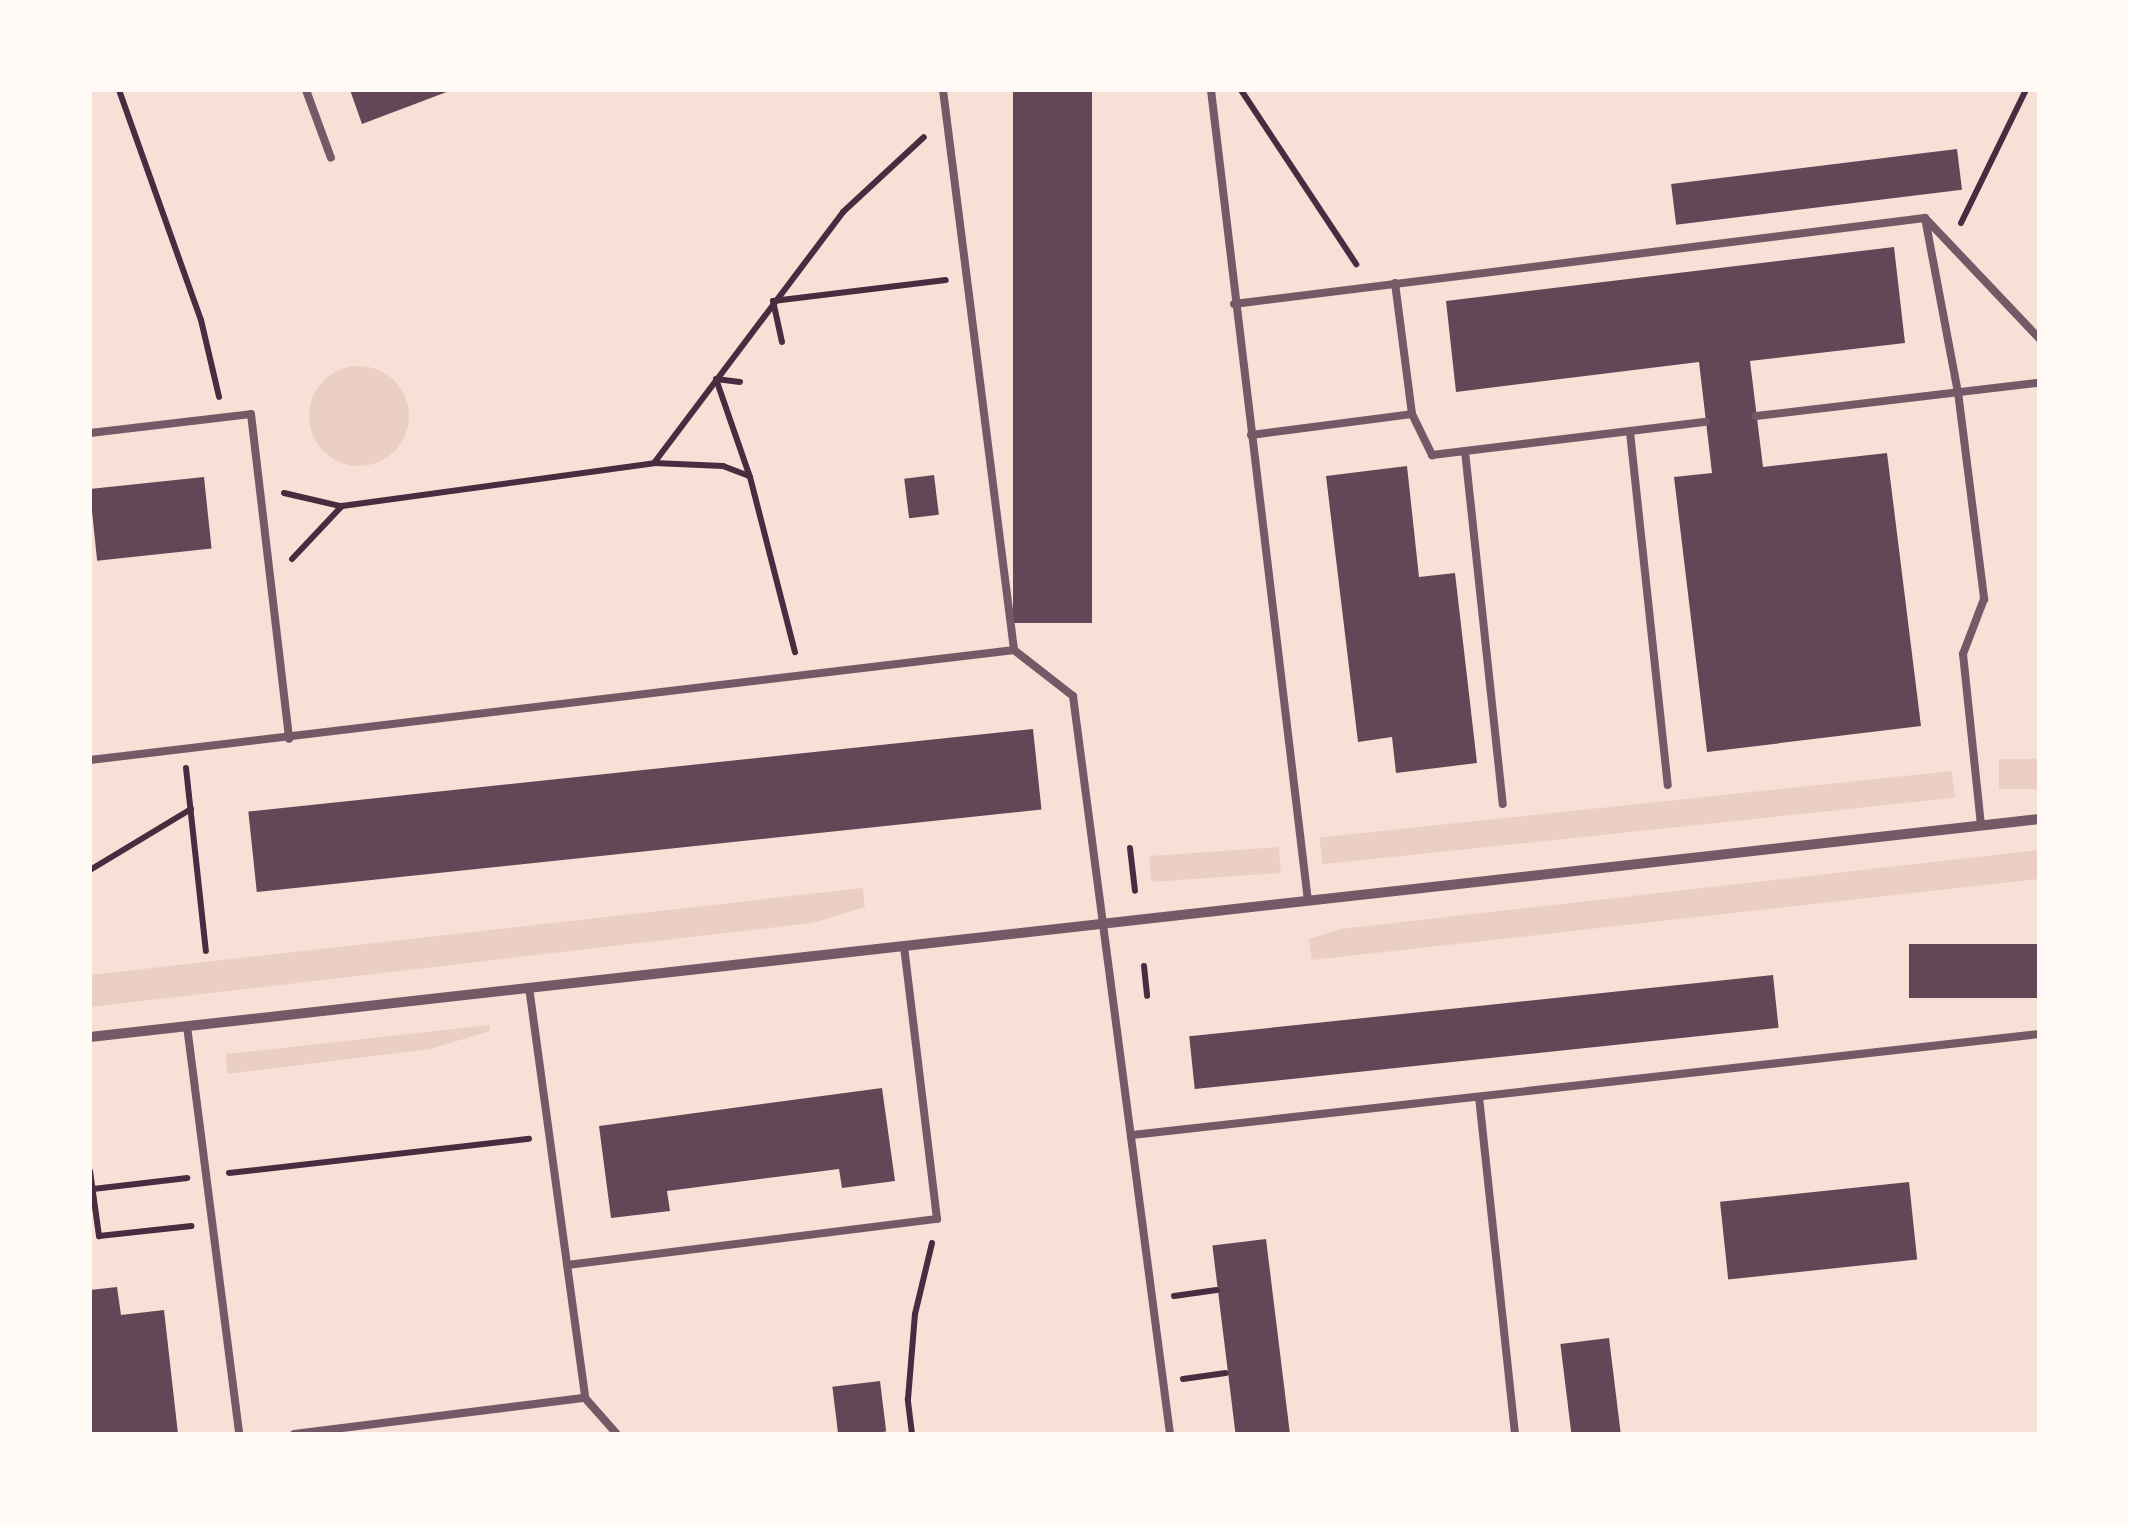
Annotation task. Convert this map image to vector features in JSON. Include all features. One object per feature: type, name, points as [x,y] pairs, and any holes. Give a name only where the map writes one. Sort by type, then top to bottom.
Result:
[{"type":"street","points":[[90,1036],[2039,819]]},
{"type":"lane","points":[[306,90],[331,158]]},
{"type":"lane","points":[[943,90],[1014,650],[1072,696],[1170,1434]]},
{"type":"lane","points":[[1211,90],[1308,901]]},
{"type":"lane","points":[[1234,304],[1925,218]]},
{"type":"lane","points":[[1925,218],[2039,338]]},
{"type":"lane","points":[[1925,218],[1958,392],[1984,599],[1963,654],[1981,826]]},
{"type":"lane","points":[[1395,283],[1412,414],[1432,455],[1706,422]]},
{"type":"lane","points":[[1756,416],[2039,383]]},
{"type":"lane","points":[[90,433],[251,414],[289,738]]},
{"type":"lane","points":[[1251,435],[1412,414]]},
{"type":"lane","points":[[1630,432],[1668,785]]},
{"type":"lane","points":[[1465,451],[1503,804]]},
{"type":"lane","points":[[90,760],[1014,650]]},
{"type":"lane","points":[[567,1265],[937,1219],[904,946]]},
{"type":"lane","points":[[529,987],[585,1398],[616,1433]]},
{"type":"lane","points":[[187,1026],[239,1434]]},
{"type":"lane","points":[[1132,1135],[2039,1034]]},
{"type":"lane","points":[[1479,1097],[1515,1434]]},
{"type":"lane","points":[[294,1434],[585,1398]]},
{"type":"path","points":[[119,90],[202,320],[223,417]]},
{"type":"path","points":[[1242,90],[1370,286]]},
{"type":"path","points":[[1948,242],[1966,215],[2026,90]]},
{"type":"path","points":[[654,463],[843,212],[946,117]]},
{"type":"path","points":[[773,301],[967,277]]},
{"type":"path","points":[[773,301],[782,342]]},
{"type":"path","points":[[716,379],[740,382]]},
{"type":"path","points":[[716,379],[750,476],[792,631],[798,676]]},
{"type":"path","points":[[260,487],[342,506],[654,463],[723,466],[750,476]]},
{"type":"path","points":[[270,581],[342,506]]},
{"type":"path","points":[[184,751],[206,951]]},
{"type":"path","points":[[90,870],[190,809]]},
{"type":"path","points":[[1130,848],[1134,891]]},
{"type":"path","points":[[1144,966],[1147,996]]},
{"type":"path","points":[[92,1189],[531,1139]]},
{"type":"path","points":[[90,1171],[98,1236],[212,1223]]},
{"type":"path","points":[[912,1434],[908,1399],[915,1314],[937,1219]]},
{"type":"path","points":[[1152,1299],[1217,1290]]},
{"type":"path","points":[[1164,1382],[1226,1373]]},
{"type":"shaded area","points":[[359,366],[378,369],[395,380],[406,397],[406,435],[395,452],[378,463],[359,466],[340,463],[323,452],[312,435],[309,416],[312,397],[323,380],[340,369]]},
{"type":"shaded area","points":[[1999,759],[2039,759],[2039,789],[1999,789]]},
{"type":"shaded area","points":[[1952,771],[1955,798],[1322,864],[1319,837]]},
{"type":"shaded area","points":[[1279,847],[1281,873],[1151,882],[1149,856]]},
{"type":"shaded area","points":[[2039,850],[2039,879],[1312,960],[1309,939],[1340,929]]},
{"type":"shaded area","points":[[863,888],[865,907],[812,923],[90,1007],[90,975]]},
{"type":"shaded area","points":[[489,1025],[490,1031],[430,1049],[227,1074],[226,1054]]},
{"type":"building","points":[[350,90],[452,90],[362,124]]},
{"type":"building","points":[[1013,90],[1092,90],[1092,623],[1013,623]]},
{"type":"building","points":[[1957,149],[1962,190],[1676,225],[1671,184]]},
{"type":"building","points":[[1894,247],[1905,343],[1750,361],[1763,467],[1887,453],[1921,726],[1707,752],[1674,477],[1712,473],[1699,362],[1456,392],[1446,301]]},
{"type":"building","points":[[1407,466],[1419,577],[1455,573],[1477,763],[1396,773],[1392,737],[1358,742],[1326,476]]},
{"type":"building","points":[[934,475],[939,515],[909,518],[904,479]]},
{"type":"building","points":[[204,477],[212,549],[97,561],[90,489]]},
{"type":"building","points":[[1033,729],[1041,810],[257,892],[248,811]]},
{"type":"building","points":[[1909,944],[2039,944],[2039,998],[1909,998]]},
{"type":"building","points":[[1773,975],[1779,1028],[1195,1089],[1189,1036]]},
{"type":"building","points":[[882,1088],[895,1181],[842,1188],[839,1169],[667,1191],[670,1211],[611,1218],[599,1126]]},
{"type":"building","points":[[1909,1182],[1917,1260],[1728,1279],[1720,1202]]},
{"type":"building","points":[[1266,1239],[1290,1434],[1236,1434],[1212,1246]]},
{"type":"building","points":[[117,1287],[121,1315],[164,1310],[178,1434],[90,1434],[90,1290]]},
{"type":"building","points":[[1609,1338],[1621,1434],[1571,1434],[1560,1344]]},
{"type":"building","points":[[880,1381],[886,1432],[838,1434],[832,1387]]}]
